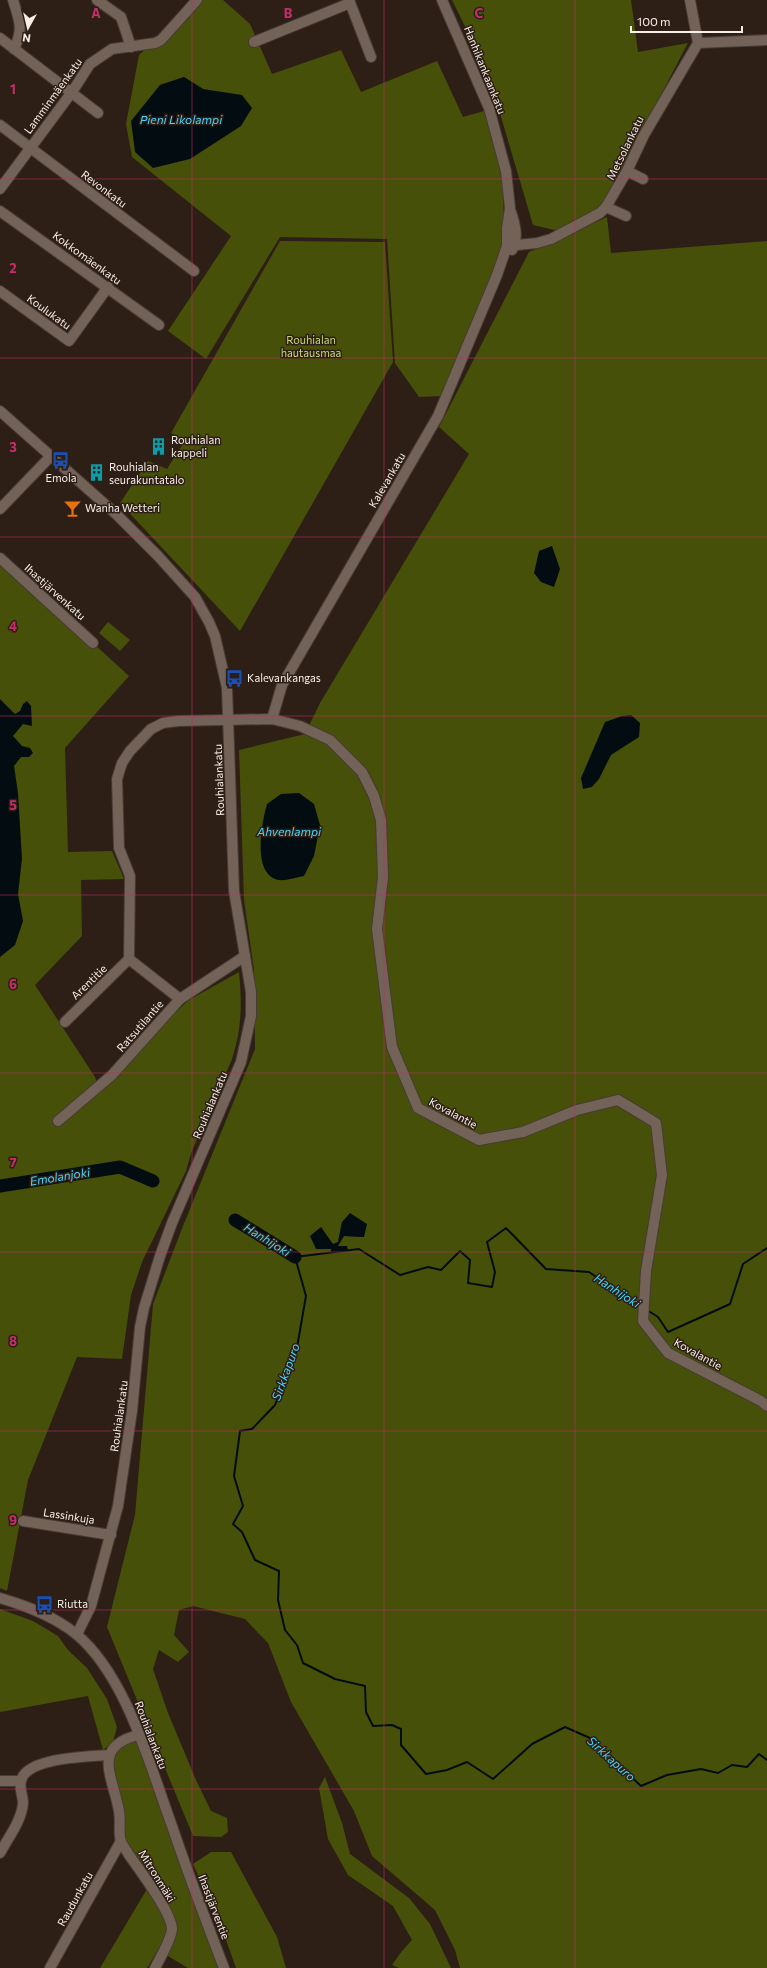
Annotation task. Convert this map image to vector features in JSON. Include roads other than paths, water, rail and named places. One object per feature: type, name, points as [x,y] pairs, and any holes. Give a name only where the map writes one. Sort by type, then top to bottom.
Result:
[{"type":"street","points":[[13,0],[21,26],[19,38],[14,49]]},
{"type":"street","points":[[97,0],[121,17],[131,47]]},
{"type":"street","name":"Lamminmäenkatu","points":[[0,188],[72,92],[90,64],[100,56],[112,50],[155,43],[160,40],[197,0]]},
{"type":"street","name":"Hanhikankaankatu","points":[[442,0],[489,108],[506,171],[510,208],[516,227],[511,246]]},
{"type":"street","points":[[690,0],[698,43],[767,40]]},
{"type":"street","points":[[254,42],[350,2],[371,57]]},
{"type":"street","points":[[0,38],[98,113]]},
{"type":"street","name":"Metsolankatu","points":[[511,246],[537,243],[551,239],[600,213],[606,207],[628,171],[644,135],[698,43]]},
{"type":"street","name":"Revonkatu","points":[[0,125],[194,271]]},
{"type":"street","points":[[628,171],[643,179]]},
{"type":"street","points":[[606,207],[626,216]]},
{"type":"street","name":"Kokkomäenkatu","points":[[0,210],[159,325]]},
{"type":"street","name":"Kalevankatu","points":[[272,719],[282,685],[438,416],[497,275],[511,246]]},
{"type":"street","name":"Koulukatu","points":[[0,291],[69,341],[108,287]]},
{"type":"street","name":"Rouhialankatu","points":[[0,411],[116,514],[158,556],[195,597],[215,636],[227,688],[234,891],[251,992],[251,1016],[246,1048],[172,1223],[148,1294],[140,1327],[137,1371],[124,1472],[111,1534],[91,1606],[77,1634],[105,1666],[115,1680],[138,1735],[182,1855]]},
{"type":"street","points":[[0,509],[50,457]]},
{"type":"street","name":"Ihastjärvenkatu","points":[[0,558],[93,644]]},
{"type":"street","name":"Kovalantie","points":[[130,959],[130,876],[119,848],[117,779],[122,763],[130,751],[151,729],[163,723],[229,719],[272,719],[300,726],[330,740],[362,772],[374,796],[381,820],[383,878],[377,929],[392,1047],[418,1108],[478,1140],[523,1132],[577,1110],[618,1100],[656,1122],[662,1175],[646,1271],[643,1321],[668,1353],[761,1401],[767,1406]]},
{"type":"street","name":"Ratsutilantie","points":[[58,1121],[112,1075],[180,999],[245,956]]},
{"type":"street","points":[[130,959],[180,999]]},
{"type":"street","name":"Arentitie","points":[[64,1022],[130,959]]},
{"type":"street","name":"Lassinkuja","points":[[23,1521],[111,1534]]},
{"type":"street","points":[[0,1598],[27,1606],[46,1615],[77,1634]]},
{"type":"street","points":[[121,1841],[120,1813],[108,1766],[108,1755],[117,1744],[128,1737],[138,1735]]},
{"type":"street","points":[[0,1853],[21,1815],[23,1802],[21,1781],[26,1772],[45,1761],[108,1755]]},
{"type":"street","points":[[0,1781],[21,1781]]},
{"type":"street","name":"Raudunkatu","points":[[50,1968],[121,1841]]},
{"type":"street","name":"Mitronmäki","points":[[121,1841],[165,1910],[172,1929],[165,1950],[154,1968]]},
{"type":"street","name":"Ihastjärventie","points":[[182,1855],[224,1968]]},
{"type":"water","name":"Pieni Likolampi","points":[[184,77],[203,89],[242,95],[252,108],[241,126],[190,159],[153,168],[135,152],[131,121],[160,85]]},
{"type":"water","points":[[552,546],[560,569],[554,587],[541,582],[534,573],[539,551]]},
{"type":"water","points":[[0,699],[15,714],[20,711],[23,704],[27,701],[31,706],[32,726],[23,724],[13,736],[22,746],[30,748],[33,753],[29,757],[21,757],[14,766],[18,793],[22,859],[18,894],[23,921],[15,945],[0,957]]},
{"type":"water","points":[[631,715],[640,723],[639,737],[611,755],[599,779],[592,787],[583,789],[581,778],[605,722],[622,716]]},
{"type":"water","name":"Ahvenlampi","points":[[299,793],[314,804],[320,825],[314,856],[304,876],[279,880],[270,876],[265,869],[262,859],[261,835],[265,812],[267,804],[281,794]]},
{"type":"water","points":[[350,1213],[367,1224],[364,1237],[344,1236],[338,1246],[347,1246],[348,1250],[331,1253],[331,1249],[316,1249],[310,1236],[321,1227],[333,1244],[338,1242],[342,1222]]},
{"type":"waterway","name":"Emolanjoki","points":[[0,1186],[120,1167],[153,1181]]},
{"type":"waterway","name":"Hanhijoki","points":[[235,1220],[295,1257]]},
{"type":"waterway","name":"Sirkkapuro","points":[[641,1307],[589,1272],[546,1269],[506,1228],[487,1242],[495,1272],[492,1287],[468,1283],[470,1260],[460,1251],[441,1270],[428,1267],[400,1275],[359,1249],[295,1257],[306,1296],[296,1353],[275,1405],[252,1429],[240,1431],[234,1476],[243,1506],[233,1524],[242,1532],[255,1560],[279,1571],[278,1600],[285,1630],[297,1645],[303,1663],[335,1679],[365,1686],[366,1712],[373,1726],[392,1725],[401,1729],[401,1745],[426,1774],[447,1770],[467,1762],[493,1779],[532,1744],[565,1727],[590,1738],[641,1786],[667,1775],[701,1769],[718,1773],[732,1765],[747,1767],[759,1754],[767,1760]]},
{"type":"waterway","name":"Hanhijoki","points":[[647,1310],[658,1317],[668,1332],[730,1304],[743,1264],[767,1248]]},
{"type":"place","name":"Rouhialan kappeli","points":[[158,446]]},
{"type":"place","name":"Emola","points":[[61,460]]},
{"type":"place","name":"Rouhialan seurakuntatalo","points":[[96,473]]},
{"type":"place","name":"Wanha Wetteri","points":[[72,508]]},
{"type":"place","name":"Kalevankangas","points":[[234,678]]},
{"type":"place","name":"Riutta","points":[[44,1604]]},
{"type":"park label","name":"Rouhialan hautausmaa","points":[[311,346]]}]
